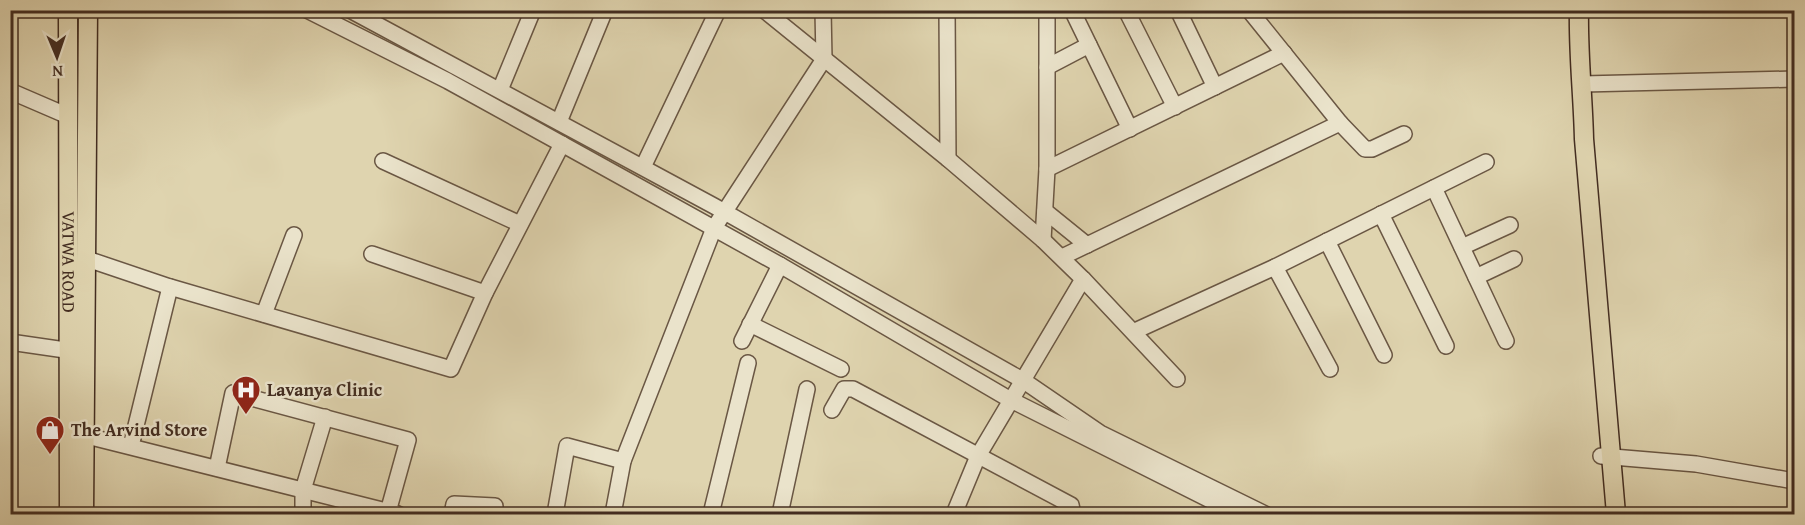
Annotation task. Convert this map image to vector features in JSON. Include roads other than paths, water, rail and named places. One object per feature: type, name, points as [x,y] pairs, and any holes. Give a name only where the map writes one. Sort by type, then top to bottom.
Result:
[{"type":"main road","name":"VATWA ROAD","points":[[68,10],[69,514]]},
{"type":"main road","name":"VATWA ROAD","points":[[84,514],[87,436],[88,10]]},
{"type":"main road","points":[[1569,10],[1568,45],[1574,139],[1606,456],[1616,514]]},
{"type":"main road","points":[[1579,10],[1578,44],[1583,84],[1587,186],[1606,422],[1606,514]]},
{"type":"street","points":[[308,10],[448,81],[714,228],[1010,399],[1238,514]]},
{"type":"street","points":[[350,10],[725,211],[1024,381],[1100,433],[1265,514]]},
{"type":"street","points":[[500,90],[533,10]]},
{"type":"street","points":[[559,122],[605,10]]},
{"type":"street","points":[[644,167],[718,10]]},
{"type":"street","points":[[764,10],[948,159],[1043,240],[1135,332],[1177,379]]},
{"type":"street","points":[[613,514],[622,461],[714,228],[824,59],[823,10]]},
{"type":"street","points":[[947,10],[948,159]]},
{"type":"street","points":[[1043,240],[1047,169],[1047,10]]},
{"type":"street","points":[[1072,10],[1130,129]]},
{"type":"street","points":[[1126,10],[1174,107]]},
{"type":"street","points":[[1178,10],[1215,87]]},
{"type":"street","points":[[1249,10],[1340,123],[1365,149],[1372,149],[1404,134]]},
{"type":"street","points":[[1047,67],[1089,45]]},
{"type":"street","points":[[1047,169],[1284,53]]},
{"type":"street","points":[[1583,84],[1794,79]]},
{"type":"street","points":[[10,92],[68,116]]},
{"type":"street","points":[[1062,257],[1340,123]]},
{"type":"street","points":[[87,259],[170,287],[452,369],[484,293],[562,144]]},
{"type":"street","points":[[383,161],[520,224]]},
{"type":"street","points":[[1135,332],[1275,267],[1486,162]]},
{"type":"street","points":[[1434,188],[1506,341]]},
{"type":"street","points":[[1045,211],[1087,245]]},
{"type":"street","points":[[1381,214],[1446,346]]},
{"type":"street","points":[[1462,247],[1510,225]]},
{"type":"street","points":[[264,314],[294,235]]},
{"type":"street","points":[[1327,241],[1384,355]]},
{"type":"street","points":[[372,254],[484,293]]},
{"type":"street","points":[[1476,277],[1514,259]]},
{"type":"street","points":[[742,341],[780,265]]},
{"type":"street","points":[[1275,267],[1330,369]]},
{"type":"street","points":[[954,514],[978,456],[1083,279]]},
{"type":"street","points":[[131,446],[170,287]]},
{"type":"street","points":[[750,324],[841,369]]},
{"type":"street","points":[[10,342],[67,352],[87,352]]},
{"type":"street","points":[[711,514],[748,363]]},
{"type":"street","points":[[832,410],[844,389],[854,388],[1071,504],[1073,514]]},
{"type":"street","points":[[780,514],[807,389]]},
{"type":"street","points":[[87,436],[394,513],[408,440],[233,393],[217,468]]},
{"type":"street","points":[[303,514],[303,490],[325,417]]},
{"type":"street","points":[[555,514],[567,446],[622,461]]},
{"type":"street","points":[[1606,456],[1696,464],[1794,481]]},
{"type":"street","points":[[452,514],[454,504],[495,506]]},
{"type":"place","name":"Lavanya Clinic","points":[[246,416]]},
{"type":"place","name":"The Arvind Store","points":[[50,456]]}]
